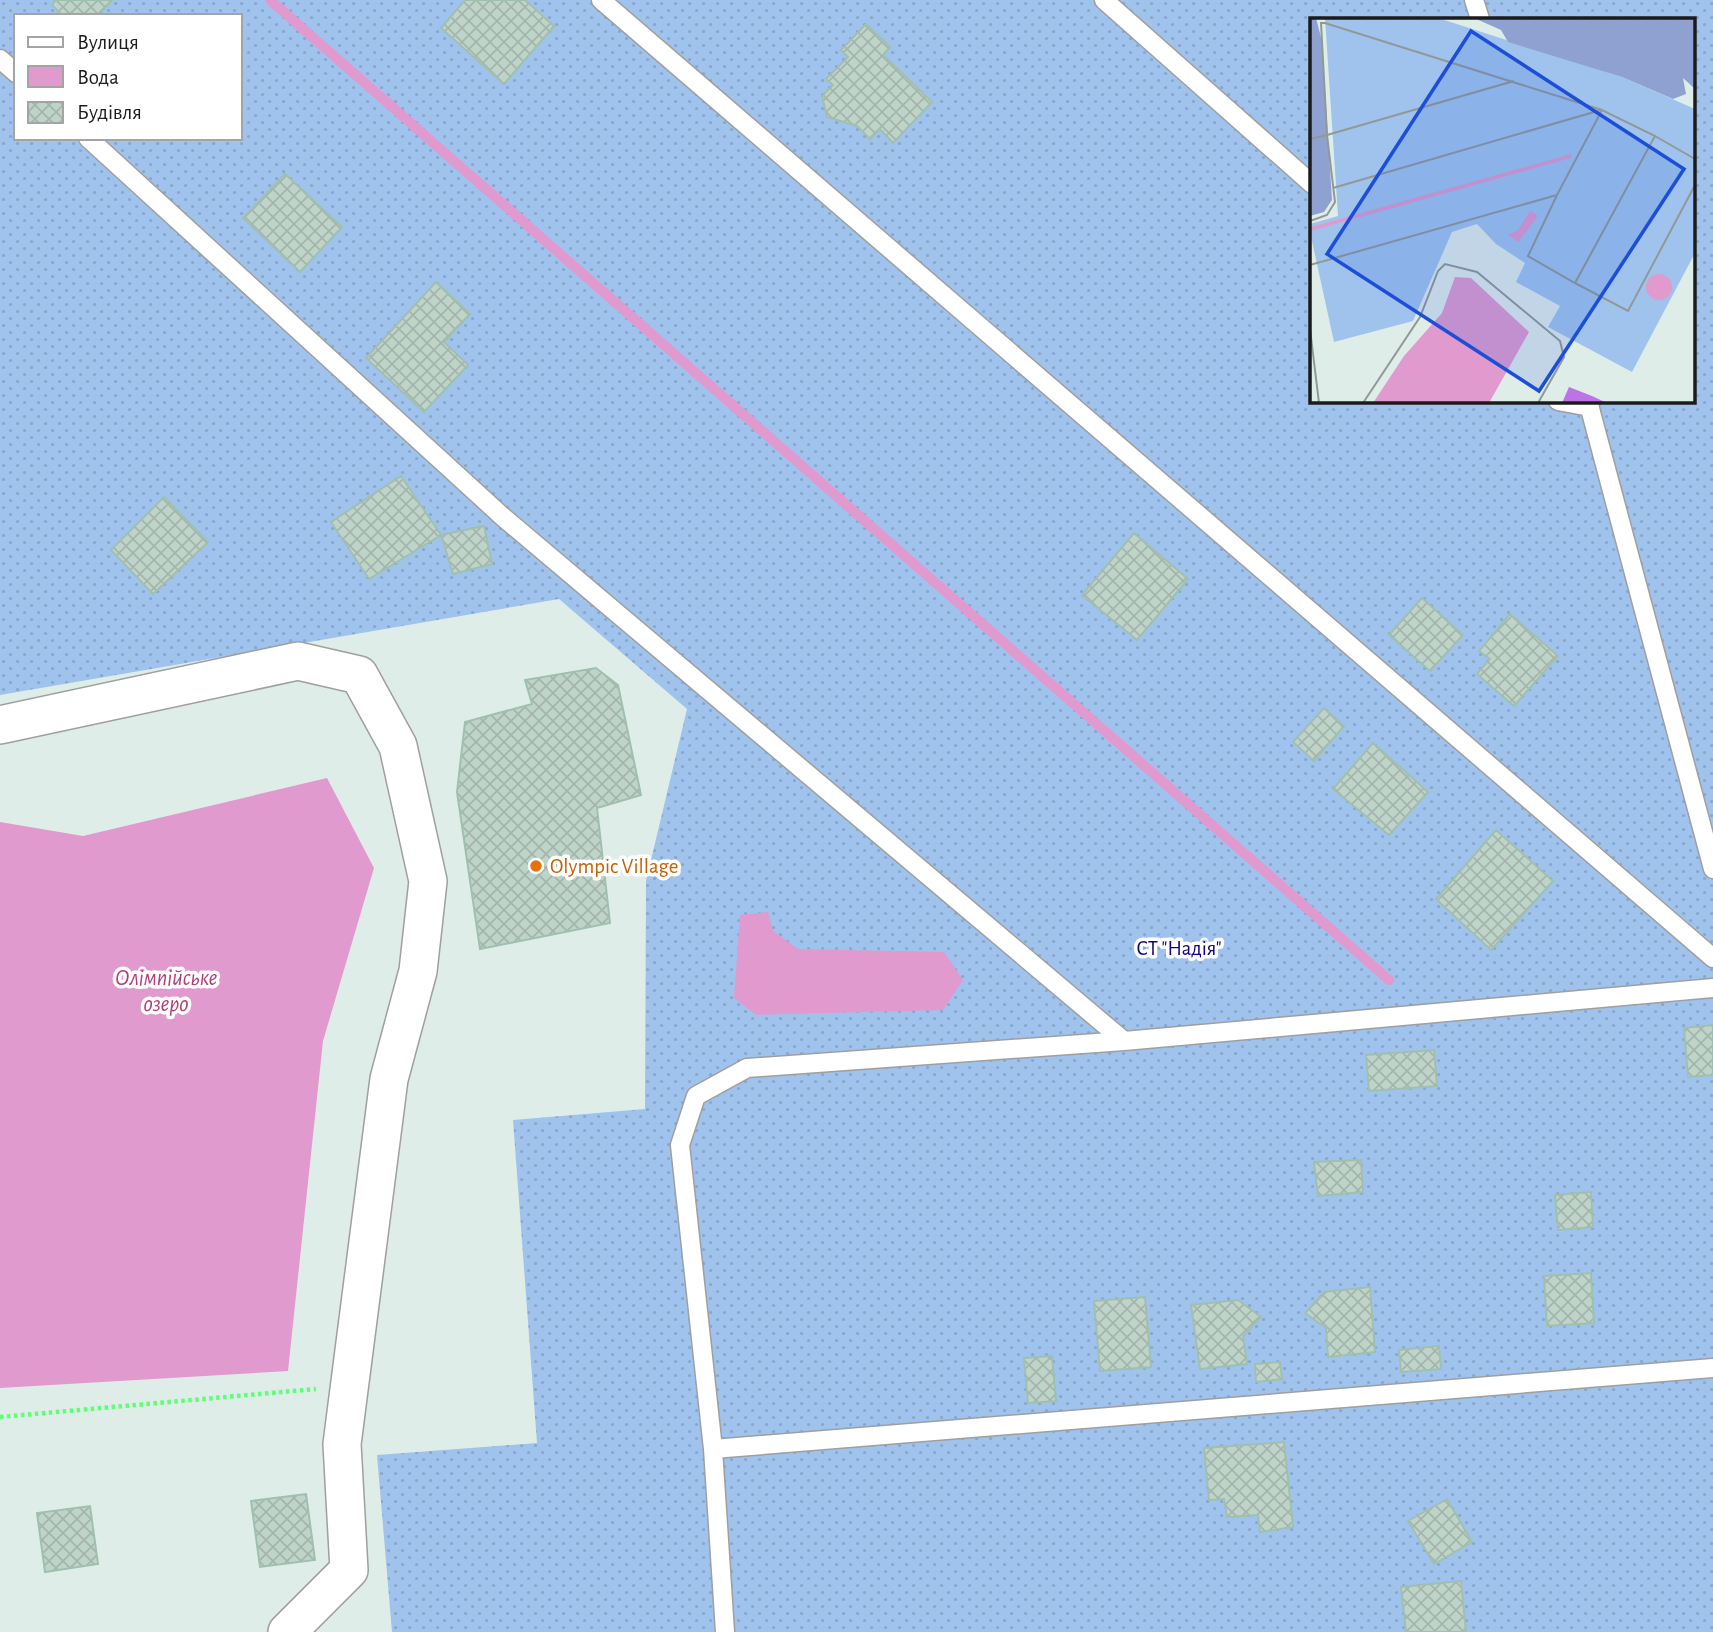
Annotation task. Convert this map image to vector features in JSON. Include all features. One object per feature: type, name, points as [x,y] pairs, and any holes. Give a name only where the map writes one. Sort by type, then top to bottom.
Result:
[{"type":"street","points":[[0,725],[298,661],[359,676],[398,746],[428,881],[418,971],[389,1079],[342,1444],[349,1570],[287,1632]]},
{"type":"lane","points":[[601,0],[1713,958]]},
{"type":"lane","points":[[1104,0],[1310,182]]},
{"type":"lane","points":[[1475,0],[1480,18]]},
{"type":"lane","points":[[0,59],[14,71]]},
{"type":"lane","points":[[90,140],[503,517],[1124,1041]]},
{"type":"lane","points":[[1568,402],[1589,404],[1713,869]]},
{"type":"lane","points":[[725,1632],[713,1449],[680,1145],[696,1096],[747,1068],[1124,1041],[1713,988]]},
{"type":"lane","points":[[713,1449],[1713,1368]]},
{"type":"path","points":[[0,1416],[349,1386]]},
{"type":"green space","name":"СТ \"Надія\"","points":[[0,0],[1713,0],[1713,1632],[392,1632],[377,1455],[537,1443],[513,1120],[645,1109],[646,881],[687,709],[559,599],[0,695]]},
{"type":"water","name":"Олімпійське озеро","points":[[327,778],[374,868],[323,1041],[288,1371],[0,1388],[0,822],[83,836]]},
{"type":"water","points":[[768,912],[773,931],[798,949],[944,952],[963,980],[943,1010],[756,1015],[734,998],[740,915]]},
{"type":"building","points":[[55,0],[112,0],[100,14],[61,14],[52,5]]},
{"type":"building","points":[[465,0],[525,0],[554,26],[504,84],[441,28]]},
{"type":"building","points":[[866,24],[890,47],[883,55],[932,102],[893,143],[880,129],[870,139],[857,126],[827,117],[822,96],[833,85],[826,79],[848,57],[841,50]]},
{"type":"building","points":[[285,174],[342,227],[300,272],[243,218]]},
{"type":"building","points":[[436,282],[470,314],[444,342],[468,365],[424,412],[366,358]]},
{"type":"building","points":[[401,476],[441,535],[369,579],[331,522]]},
{"type":"building","points":[[164,497],[208,542],[153,594],[111,550]]},
{"type":"building","points":[[484,526],[492,564],[453,574],[441,535]]},
{"type":"building","points":[[1134,533],[1188,579],[1137,640],[1082,595]]},
{"type":"building","points":[[1422,598],[1463,635],[1430,671],[1389,635]]},
{"type":"building","points":[[1510,614],[1558,656],[1514,706],[1477,674],[1490,659],[1479,651]]},
{"type":"building","name":"Olympic Village","points":[[596,668],[618,685],[641,795],[597,808],[610,923],[480,949],[457,792],[465,722],[532,704],[525,680]]},
{"type":"building","points":[[1324,708],[1344,726],[1314,761],[1293,742]]},
{"type":"building","points":[[1373,743],[1428,792],[1389,835],[1333,789]]},
{"type":"building","points":[[1496,830],[1553,881],[1491,950],[1436,899]]},
{"type":"building","points":[[1713,1025],[1713,1075],[1688,1077],[1684,1028]]},
{"type":"building","points":[[1434,1050],[1437,1086],[1369,1091],[1366,1055]]},
{"type":"building","points":[[1361,1160],[1363,1192],[1318,1196],[1314,1162]]},
{"type":"building","points":[[1591,1192],[1593,1227],[1558,1230],[1555,1195]]},
{"type":"building","points":[[1591,1273],[1594,1323],[1547,1326],[1544,1276]]},
{"type":"building","points":[[1370,1287],[1375,1352],[1328,1357],[1326,1328],[1305,1313],[1324,1292]]},
{"type":"building","points":[[1145,1297],[1151,1367],[1100,1371],[1094,1301]]},
{"type":"building","points":[[1238,1300],[1261,1317],[1243,1336],[1247,1364],[1200,1369],[1191,1305]]},
{"type":"building","points":[[1439,1346],[1441,1369],[1401,1372],[1399,1350]]},
{"type":"building","points":[[1052,1356],[1056,1401],[1028,1403],[1024,1358]]},
{"type":"building","points":[[1280,1362],[1282,1379],[1256,1382],[1255,1364]]},
{"type":"building","points":[[1284,1442],[1293,1527],[1260,1532],[1258,1515],[1227,1517],[1224,1499],[1209,1500],[1204,1448]]},
{"type":"building","points":[[306,1494],[315,1560],[260,1567],[251,1501]]},
{"type":"building","points":[[1447,1499],[1472,1542],[1434,1564],[1408,1521]]},
{"type":"building","points":[[90,1506],[98,1564],[45,1572],[37,1513]]},
{"type":"building","points":[[1461,1581],[1466,1632],[1406,1632],[1401,1587]]},
{"type":"waterway","points":[[270,0],[1389,980]]},
{"type":"place","name":"Olympic Village","points":[[536,866]]}]
